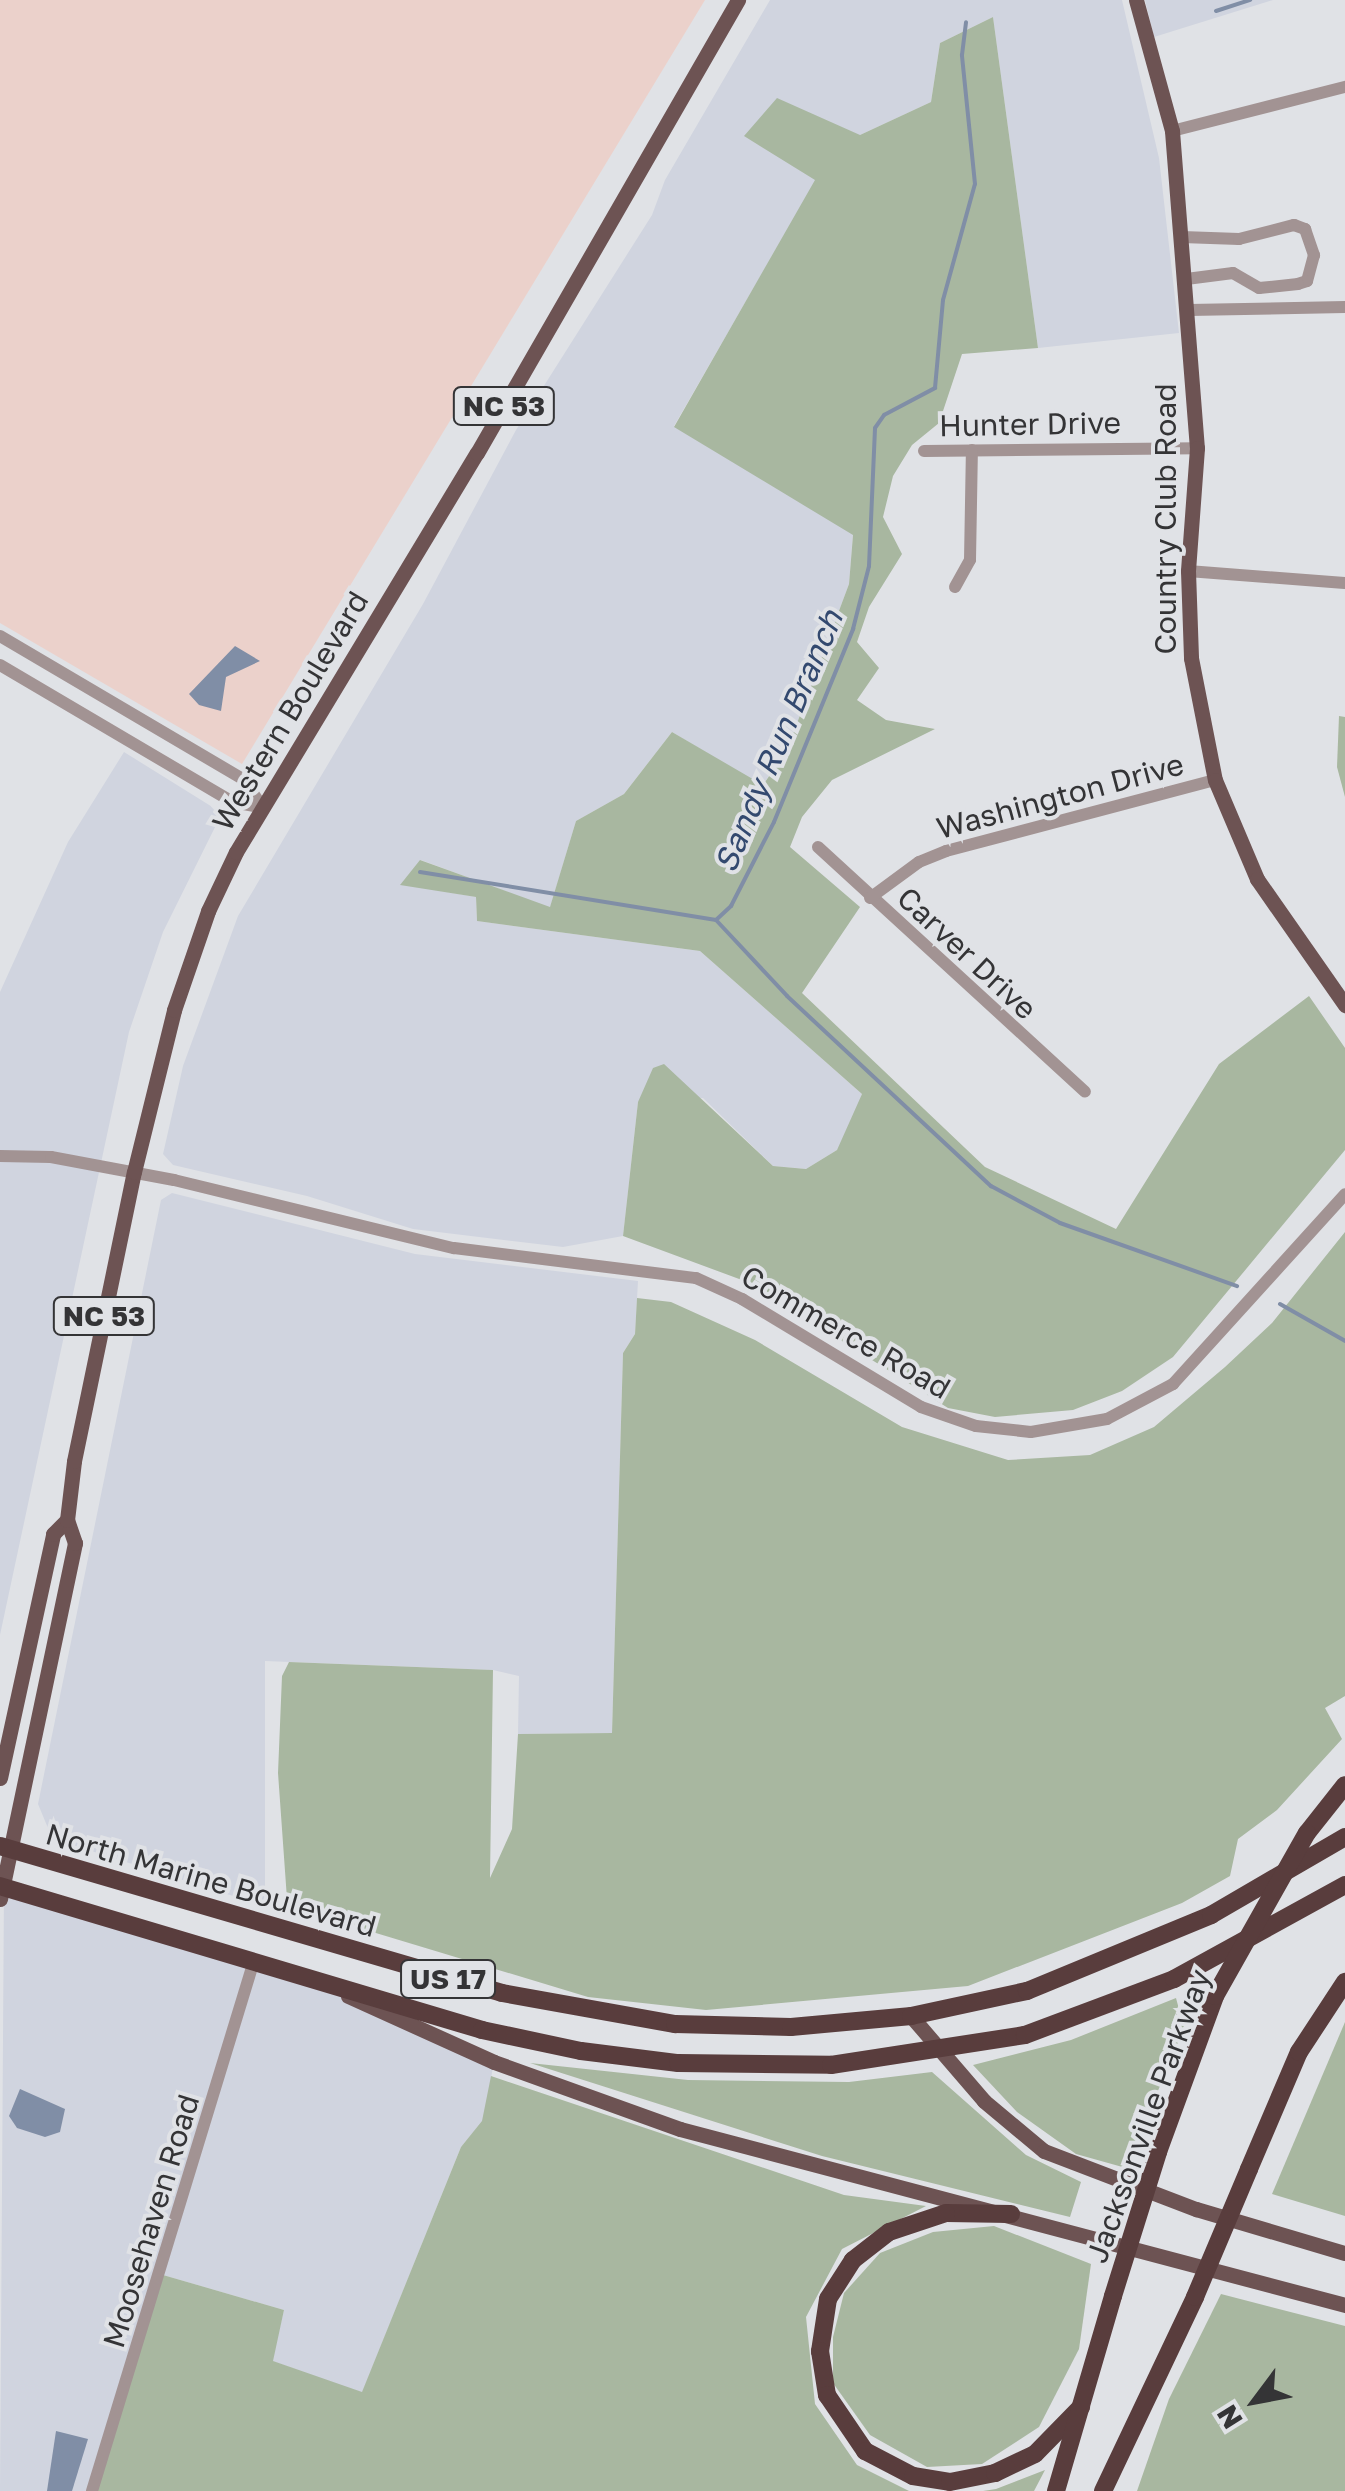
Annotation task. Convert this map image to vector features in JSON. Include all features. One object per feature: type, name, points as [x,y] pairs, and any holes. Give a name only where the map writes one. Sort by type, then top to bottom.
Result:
[{"type":"highway","name":"Jacksonville Parkway","points":[[1056,2491],[1158,2152],[1215,1996],[1307,1832],[1345,1786]]},
{"type":"highway","name":"US 17","points":[[911,2016],[1027,1991],[1122,1957],[1286,1876],[1345,1837]]},
{"type":"highway","name":"North Marine Boulevard","points":[[7,1848],[436,1975],[602,2014],[674,2024],[791,2026],[911,2016]]},
{"type":"highway","name":"US 17","points":[[2,1891],[499,2033],[678,2064],[831,2065],[1025,2035],[1174,1979],[1345,1885]]},
{"type":"highway","points":[[1102,2491],[1194,2297],[1298,2052],[1345,1982]]},
{"type":"highway","points":[[1011,2214],[946,2213],[888,2232],[853,2260],[828,2299],[820,2352],[828,2394],[865,2450],[912,2476],[950,2482],[995,2474],[1035,2454],[1081,2407]]},
{"type":"main road","name":"Western Boulevard","points":[[2,1891],[7,1848],[75,1542],[67,1520],[134,1172],[174,1010],[208,911],[263,808],[738,0]]},
{"type":"main road","name":"Country Club Road","points":[[1136,0],[1172,131],[1197,448],[1188,571],[1191,658],[1215,780],[1257,879],[1345,1005]]},
{"type":"main road","name":"Western Boulevard","points":[[0,1778],[53,1534],[67,1520]]},
{"type":"main road","points":[[317,1982],[494,2062],[616,2108],[1345,2304]]},
{"type":"main road","points":[[911,2016],[1016,2132],[1060,2160],[1345,2253]]},
{"type":"street","points":[[1172,131],[1345,88]]},
{"type":"street","points":[[1182,237],[1230,240],[1294,225],[1305,229],[1314,256],[1307,281],[1298,284],[1259,288],[1233,274],[1186,279]]},
{"type":"street","points":[[1189,310],[1345,307]]},
{"type":"street","name":"Hunter Drive","points":[[924,451],[1197,448]]},
{"type":"street","points":[[955,587],[970,560],[972,450]]},
{"type":"street","points":[[1188,571],[1345,583]]},
{"type":"street","points":[[0,636],[242,779],[263,808]]},
{"type":"street","points":[[0,665],[233,802],[263,808]]},
{"type":"street","name":"Washington Drive","points":[[870,898],[903,872],[946,850],[1215,780]]},
{"type":"street","name":"Carver Drive","points":[[818,847],[1085,1092]]},
{"type":"street","name":"Commerce Road","points":[[0,1156],[134,1172],[454,1248],[696,1278],[742,1298],[921,1407],[976,1426],[1031,1432],[1106,1419],[1173,1384],[1345,1194]]},
{"type":"street","name":"Moosehaven Road","points":[[92,2491],[253,1964]]},
{"type":"shaded area","points":[[0,0],[705,0],[242,764],[0,623]]},
{"type":"shaded area","points":[[770,0],[1122,0],[1159,158],[1179,333],[1038,348],[993,17],[940,43],[931,102],[860,135],[816,180],[674,426],[853,534],[849,584],[787,750],[762,786],[672,732],[624,794],[576,821],[550,908],[421,860],[401,884],[476,897],[477,921],[700,951],[862,1094],[851,1128],[837,1150],[806,1169],[773,1166],[703,1098],[638,1102],[623,1236],[563,1247],[413,1229],[307,1196],[173,1165],[163,1154],[183,1066],[238,916],[423,604],[516,430],[652,215],[665,180]]},
{"type":"shaded area","points":[[1145,0],[1273,0],[1154,37]]},
{"type":"shaded area","points":[[124,752],[222,813],[163,932],[129,1032],[0,1635],[0,992],[68,842]]},
{"type":"shaded area","points":[[172,1193],[415,1254],[638,1281],[635,1334],[623,1353],[612,1733],[518,1734],[519,1676],[493,1670],[265,1661],[265,1906],[66,1843],[50,1833],[38,1804],[161,1200]]},
{"type":"shaded area","points":[[4,1887],[317,1982],[494,2062],[483,2121],[461,2147],[362,2393],[272,2361],[284,2310],[163,2275],[92,2491],[0,2491]]},
{"type":"green space","points":[[993,17],[1038,348],[962,354],[939,423],[912,445],[893,476],[883,517],[902,554],[869,607],[857,642],[879,668],[857,700],[886,720],[935,729],[832,780],[802,817],[790,847],[860,907],[802,993],[985,1167],[1116,1229],[1219,1064],[1309,996],[1345,1048],[1345,1150],[1173,1357],[1122,1391],[1073,1410],[995,1417],[948,1408],[750,1283],[623,1236],[638,1102],[653,1068],[664,1064],[773,1166],[806,1169],[837,1150],[862,1094],[700,951],[477,921],[476,897],[400,885],[420,860],[550,907],[576,821],[624,794],[672,732],[763,785],[787,750],[849,584],[853,535],[674,427],[815,180],[744,136],[777,98],[860,135],[931,102],[940,43]]},
{"type":"green space","points":[[1339,716],[1345,717],[1345,797],[1337,767]]},
{"type":"green space","points":[[1345,1232],[1345,1696],[1325,1708],[1342,1739],[1277,1810],[1238,1839],[1230,1876],[1182,1903],[968,1986],[706,2010],[588,1997],[303,1911],[287,1899],[278,1773],[282,1676],[289,1662],[493,1670],[490,1878],[512,1829],[518,1734],[612,1733],[623,1353],[635,1334],[637,1298],[671,1302],[755,1340],[902,1427],[1008,1460],[1090,1455],[1154,1427],[1225,1367],[1272,1323]]},
{"type":"green space","points":[[1176,1998],[1184,2028],[1126,2168],[1076,2154],[1017,2112],[973,2065],[1071,2040]]},
{"type":"green space","points":[[1345,2022],[1345,2216],[1272,2194]]},
{"type":"green space","points":[[530,2063],[688,2080],[849,2082],[932,2072],[1026,2155],[1081,2182],[1070,2217],[822,2156]]},
{"type":"green space","points":[[491,2076],[844,2195],[926,2206],[842,2249],[806,2317],[815,2404],[857,2465],[909,2491],[92,2491],[163,2275],[284,2310],[273,2361],[362,2392],[461,2147],[482,2121]]},
{"type":"green space","points":[[994,2226],[1091,2264],[1079,2349],[1039,2427],[982,2464],[927,2467],[870,2435],[833,2383],[833,2337],[844,2293],[880,2253],[933,2232]]},
{"type":"green space","points":[[1221,2294],[1345,2326],[1345,2491],[1137,2491],[1169,2399]]},
{"type":"green space","points":[[1045,2470],[1034,2491],[983,2491],[996,2489]]},
{"type":"water","points":[[235,646],[260,661],[226,677],[221,711],[199,705],[189,694]]},
{"type":"water","points":[[20,2089],[65,2109],[60,2132],[45,2137],[17,2128],[9,2116]]},
{"type":"water","points":[[56,2431],[88,2439],[72,2491],[47,2491]]},
{"type":"waterway","points":[[1216,11],[1250,0]]},
{"type":"waterway","name":"Sandy Run Branch","points":[[716,920],[731,906],[774,822],[853,629],[869,566],[875,428],[884,415],[935,388],[943,300],[975,184],[962,55],[966,22]]},
{"type":"waterway","points":[[420,872],[716,920]]},
{"type":"waterway","name":"Sandy Run Branch","points":[[716,920],[787,996],[991,1186],[1060,1223],[1237,1286]]},
{"type":"waterway","name":"Sandy Run Branch","points":[[1280,1304],[1345,1341]]}]
